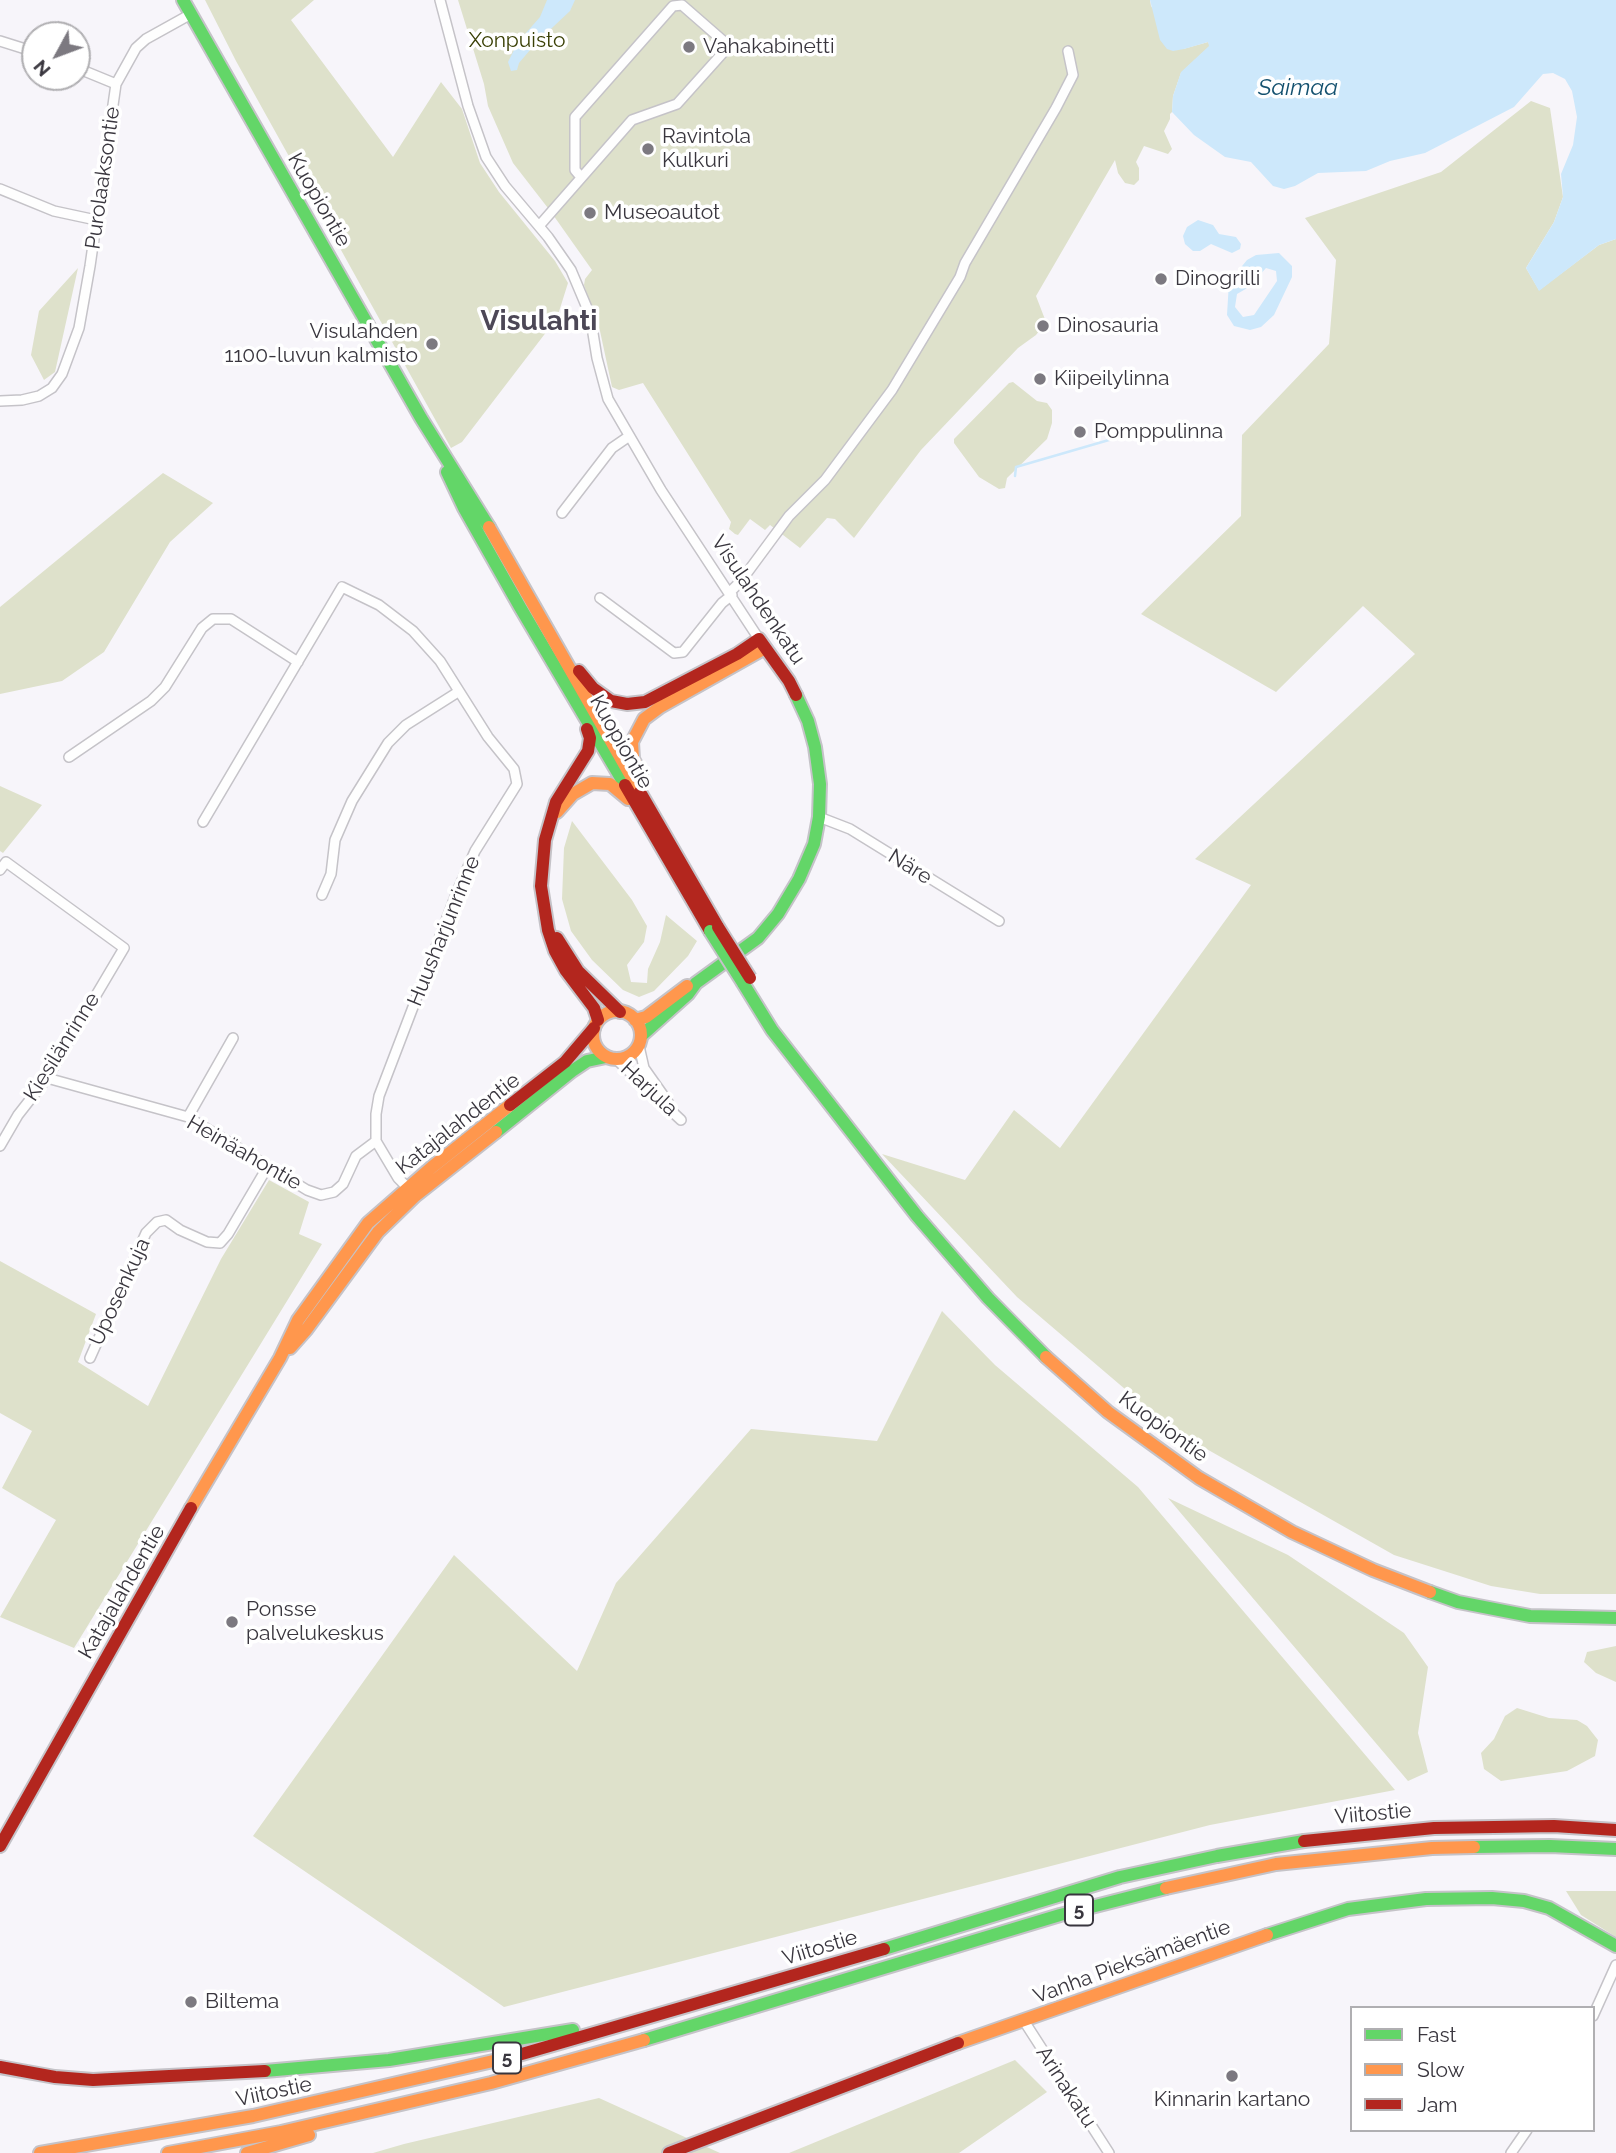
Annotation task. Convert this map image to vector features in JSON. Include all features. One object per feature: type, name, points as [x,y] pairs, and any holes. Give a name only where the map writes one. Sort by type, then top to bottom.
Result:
[{"type":"main road","name":"Kuopiontie","points":[[183,0],[421,418],[474,502],[670,853],[746,981],[807,1074],[917,1216],[988,1298],[1046,1357],[1108,1412],[1199,1478],[1292,1532],[1374,1570],[1458,1602],[1530,1616],[1616,1618]]},
{"type":"main road","name":"Kuopiontie","points":[[421,418],[464,508],[571,694],[670,853]]},
{"type":"main road","points":[[536,611],[593,688],[611,701],[627,704],[656,698],[762,643]]},
{"type":"main road","points":[[670,853],[656,802],[633,759],[634,733],[638,725],[651,713],[762,643]]},
{"type":"main road","name":"Visulahdenkatu","points":[[635,1020],[646,1017],[684,987],[696,983],[758,938],[778,914],[799,880],[814,844],[819,817],[820,784],[808,721],[789,681],[762,643]]},
{"type":"main road","points":[[545,914],[560,945],[578,971],[620,1012],[635,1020],[640,1041],[634,1053],[611,1058],[598,1049],[593,1039],[596,1024],[594,1008],[566,971],[555,951],[545,914],[541,871],[545,840],[556,802],[584,760],[590,744],[588,732],[571,694]]},
{"type":"main road","points":[[553,817],[573,794],[583,787],[592,783],[610,784],[627,798],[670,853]]},
{"type":"main road","name":"Visulahdenkatu","points":[[640,1041],[696,983]]},
{"type":"main road","points":[[596,1024],[612,1012],[620,1012]]},
{"type":"main road","name":"Katajalahdentie","points":[[411,1192],[565,1062],[596,1024]]},
{"type":"main road","name":"Katajalahdentie","points":[[0,1846],[233,1434],[280,1358],[298,1321],[368,1223],[572,1071],[587,1061],[611,1058]]},
{"type":"main road","points":[[1564,1826],[1616,1824]]},
{"type":"main road","name":"Viitostie","points":[[40,2153],[140,2137],[336,2099],[518,2055],[1077,1889],[1217,1856],[1300,1841],[1367,1833],[1487,1826],[1564,1826],[1616,1830]]},
{"type":"main road","name":"Viitostie","points":[[168,2153],[400,2106],[491,2083],[720,2019],[1060,1915],[1220,1875],[1276,1864],[1432,1848],[1490,1846],[1613,1849]]},
{"type":"main road","name":"Vanha Pieksämäentie","points":[[669,2153],[840,2086],[1348,1909],[1388,1902],[1492,1898],[1524,1901],[1549,1908],[1616,1946]]},
{"type":"main road","points":[[0,2067],[25,2073],[93,2080],[153,2079],[308,2068],[460,2050],[675,2010]]},
{"type":"main road","points":[[247,2153],[400,2106]]},
{"type":"street","name":"Visulahdenkatu","points":[[440,0],[468,106],[486,157],[505,186],[562,256],[583,296],[594,332],[597,359],[608,399],[667,501],[762,643]]},
{"type":"street","points":[[539,226],[632,120],[677,104],[729,46],[682,5],[673,6],[575,117],[575,170],[581,177]]},
{"type":"street","name":"Purolaaksontie","points":[[0,401],[39,396],[52,388],[62,374],[79,328],[116,83],[136,48],[146,39],[191,14]]},
{"type":"street","points":[[0,41],[21,48]]},
{"type":"street","points":[[600,598],[674,653],[683,652],[789,516],[825,480],[892,390],[1056,108],[1073,75],[1068,51]]},
{"type":"street","points":[[91,73],[116,83]]},
{"type":"street","points":[[0,189],[54,211],[96,220]]},
{"type":"street","points":[[562,513],[612,448],[628,437]]},
{"type":"street","name":"Huusharjunrinne","points":[[203,822],[342,587],[379,605],[413,631],[440,661],[488,737],[514,769],[517,784],[475,851],[379,1096],[376,1141]]},
{"type":"street","points":[[69,757],[151,701],[165,687],[202,628],[213,620],[231,619],[299,663]]},
{"type":"street","points":[[322,895],[331,874],[335,840],[352,801],[388,743],[406,725],[458,692]]},
{"type":"street","name":"Näre","points":[[819,817],[850,829],[999,921]]},
{"type":"street","name":"Kiesilänrinne","points":[[0,870],[6,862],[124,948],[47,1078],[18,1115],[0,1146]]},
{"type":"street","points":[[188,1117],[233,1038]]},
{"type":"street","name":"Harjula","points":[[611,1058],[681,1120],[644,1069],[640,1058],[640,1041]]},
{"type":"street","name":"Heinäahontie","points":[[47,1078],[188,1117],[307,1190],[321,1195],[334,1192],[343,1184],[356,1156],[376,1141]]},
{"type":"street","points":[[376,1141],[384,1157],[411,1192]]},
{"type":"street","name":"Uposenkuja","points":[[90,1358],[146,1233],[157,1222],[166,1220],[180,1230],[207,1242],[220,1243],[268,1166]]},
{"type":"street","points":[[1595,2012],[1616,1965]]},
{"type":"street","name":"Arinakatu","points":[[1024,2021],[1109,2153]]},
{"type":"street","points":[[1511,2153],[1526,2132]]},
{"type":"green space","points":[[205,0],[314,0],[291,20],[393,157],[441,82],[462,109],[480,163],[499,192],[555,261],[568,283],[557,318],[462,442],[451,448],[236,61]]},
{"type":"green space","name":"Visulahti","points":[[458,0],[1150,0],[1151,6],[1183,49],[1208,42],[1210,46],[1181,73],[1173,96],[1170,119],[1164,131],[1172,149],[1168,154],[1144,146],[1136,162],[1139,180],[1134,185],[1125,183],[1118,173],[1115,160],[1036,296],[1046,322],[1036,335],[1018,348],[921,450],[854,538],[835,519],[827,518],[800,548],[770,525],[765,530],[750,519],[738,535],[729,529],[731,522],[643,383],[619,390],[612,387],[600,331],[584,285],[592,270],[513,163],[488,106],[484,84]]},
{"type":"green space","points":[[1531,101],[1550,108],[1563,197],[1554,222],[1526,268],[1539,290],[1599,245],[1616,239],[1616,1594],[1540,1594],[1491,1586],[1394,1555],[1173,1430],[1017,1297],[882,1154],[965,1180],[1014,1110],[1060,1148],[1251,885],[1195,859],[1415,654],[1363,606],[1276,692],[1141,614],[1241,516],[1242,435],[1329,344],[1336,260],[1305,218],[1441,172]]},
{"type":"green space","points":[[78,268],[55,372],[44,380],[31,355],[39,311]]},
{"type":"green space","points":[[1013,382],[1037,401],[1047,403],[1052,410],[1052,423],[1047,439],[1007,478],[1005,488],[999,489],[979,477],[954,443],[954,439]]},
{"type":"green space","points":[[163,473],[213,503],[170,542],[104,652],[62,681],[0,694],[0,607]]},
{"type":"green space","points":[[0,786],[42,805],[3,853],[0,851]]},
{"type":"green space","points":[[572,821],[632,900],[647,926],[644,942],[627,965],[631,982],[647,983],[648,969],[660,942],[666,915],[697,941],[688,956],[654,991],[639,997],[623,990],[592,960],[571,931],[562,899],[564,848]]},
{"type":"green space","points":[[269,1180],[309,1202],[299,1234],[322,1244],[74,1648],[0,1617],[56,1520],[2,1488],[32,1431],[0,1413],[0,1261],[96,1314],[78,1362],[148,1406],[221,1259]]},
{"type":"green space","points":[[942,1311],[995,1365],[1138,1487],[1395,1790],[1210,1825],[504,2007],[253,1836],[454,1555],[577,1671],[616,1583],[751,1429],[877,1441]]},
{"type":"green space","points":[[1168,1498],[1288,1555],[1404,1633],[1428,1667],[1418,1733],[1428,1772],[1408,1781]]},
{"type":"green space","points":[[1616,1646],[1616,1682],[1596,1673],[1584,1662],[1587,1652]]},
{"type":"green space","points":[[1517,1708],[1549,1718],[1577,1720],[1587,1726],[1598,1740],[1595,1756],[1567,1771],[1501,1781],[1484,1769],[1481,1753],[1494,1739],[1505,1716]]},
{"type":"green space","points":[[1566,1891],[1616,1891],[1616,1937],[1581,1915]]},
{"type":"green space","points":[[1015,2060],[1047,2092],[959,2153],[789,2153]]},
{"type":"green space","points":[[599,2098],[720,2153],[373,2153],[404,2144]]},
{"type":"water","points":[[547,0],[575,0],[570,11],[536,43],[519,63],[517,70],[511,71],[508,62],[518,42],[540,17]]},
{"type":"water","name":"Saimaa","points":[[1150,0],[1616,0],[1616,239],[1599,245],[1539,291],[1526,268],[1554,222],[1563,197],[1561,174],[1573,145],[1577,117],[1572,91],[1565,79],[1553,73],[1543,74],[1514,107],[1425,153],[1390,161],[1366,171],[1318,173],[1284,189],[1273,186],[1251,162],[1225,157],[1194,135],[1172,112],[1173,96],[1181,72],[1209,46],[1208,42],[1173,51],[1167,49],[1160,40]]},
{"type":"water","points":[[1198,220],[1213,225],[1219,234],[1236,237],[1241,244],[1240,249],[1232,253],[1211,244],[1200,251],[1193,251],[1185,244],[1183,236],[1187,227]]},
{"type":"water","points":[[1279,253],[1292,266],[1292,277],[1274,315],[1261,327],[1250,330],[1234,326],[1227,315],[1229,282],[1247,260],[1256,255]],"holes":[[[1266,268],[1276,271],[1277,281],[1254,315],[1243,317],[1235,307],[1237,294],[1249,287]]]},
{"type":"waterway","points":[[1015,476],[1016,467],[1133,433]]},
{"type":"traffic: fast","points":[[183,0],[421,418],[489,527]]},
{"type":"traffic: fast","points":[[447,472],[464,508],[520,607],[625,785]]},
{"type":"traffic: fast","points":[[641,1036],[688,994],[696,983],[758,938],[778,914],[799,879],[814,844],[819,817],[820,784],[808,721],[796,695]]},
{"type":"traffic: fast","points":[[710,931],[743,983]]},
{"type":"traffic: fast","points":[[743,983],[772,1030],[917,1216],[988,1298],[1046,1357]]},
{"type":"traffic: fast","points":[[496,1132],[572,1071],[587,1061],[606,1057]]},
{"type":"traffic: fast","points":[[1430,1592],[1458,1602],[1530,1616],[1616,1618]]},
{"type":"traffic: fast","points":[[884,1949],[1120,1877],[1304,1841]]},
{"type":"traffic: fast","points":[[1474,1847],[1616,1849]]},
{"type":"traffic: fast","points":[[644,2040],[1060,1915],[1166,1888]]},
{"type":"traffic: fast","points":[[1267,1935],[1348,1909],[1426,1899],[1492,1898],[1524,1901],[1549,1908],[1616,1946]]},
{"type":"traffic: fast","points":[[265,2071],[389,2060],[573,2030]]},
{"type":"traffic: slow","points":[[489,527],[640,792]]},
{"type":"traffic: slow","points":[[641,774],[633,759],[632,742],[644,719],[660,707],[765,648]]},
{"type":"traffic: slow","points":[[557,812],[573,794],[592,783],[610,784],[628,799]]},
{"type":"traffic: slow","points":[[635,1020],[646,1017],[687,986]]},
{"type":"traffic: slow","points":[[617,1011],[634,1018],[641,1035],[634,1052],[617,1059],[600,1052],[593,1035],[600,1018],[617,1011]]},
{"type":"traffic: slow","points":[[191,1508],[280,1358],[298,1320],[368,1223],[432,1167],[510,1105]]},
{"type":"traffic: slow","points":[[290,1348],[378,1232],[415,1196],[496,1132]]},
{"type":"traffic: slow","points":[[1046,1357],[1108,1412],[1199,1478],[1292,1532],[1373,1570],[1430,1592]]},
{"type":"traffic: slow","points":[[1166,1888],[1276,1864],[1432,1848],[1474,1847]]},
{"type":"traffic: slow","points":[[958,2043],[1267,1935]]},
{"type":"traffic: slow","points":[[168,2153],[281,2132],[491,2083],[644,2040]]},
{"type":"traffic: slow","points":[[40,2153],[253,2116],[515,2056]]},
{"type":"traffic: slow","points":[[247,2153],[309,2135]]},
{"type":"traffic: jam","points":[[579,671],[593,688],[611,701],[627,704],[645,702],[737,654],[759,639],[796,695]]},
{"type":"traffic: jam","points":[[587,729],[590,738],[588,751],[556,802],[545,840],[541,886],[548,930],[555,951],[566,971],[594,1008],[598,1020]]},
{"type":"traffic: jam","points":[[625,785],[710,931]]},
{"type":"traffic: jam","points":[[640,792],[718,927]]},
{"type":"traffic: jam","points":[[718,927],[750,978]]},
{"type":"traffic: jam","points":[[557,938],[578,971],[620,1012]]},
{"type":"traffic: jam","points":[[510,1105],[565,1062],[594,1028]]},
{"type":"traffic: jam","points":[[0,1846],[191,1508]]},
{"type":"traffic: jam","points":[[1304,1841],[1434,1828],[1554,1826],[1616,1830]]},
{"type":"traffic: jam","points":[[515,2056],[884,1949]]},
{"type":"traffic: jam","points":[[669,2153],[958,2043]]},
{"type":"traffic: jam","points":[[0,2067],[55,2077],[93,2080],[265,2071]]},
{"type":"place","name":"Vahakabinetti","points":[[689,47]]},
{"type":"place","name":"Ravintola Kulkuri","points":[[648,149]]},
{"type":"place","name":"Museoautot","points":[[590,213]]},
{"type":"place","name":"Dinogrilli","points":[[1161,279]]},
{"type":"place","name":"Dinosauria","points":[[1043,326]]},
{"type":"place","name":"Visulahden 1100-luvun kalmisto","points":[[432,344]]},
{"type":"place","name":"Kiipeilylinna","points":[[1040,379]]},
{"type":"place","name":"Pomppulinna","points":[[1080,432]]},
{"type":"place","name":"Ponsse palvelukeskus","points":[[232,1622]]},
{"type":"place","name":"Biltema","points":[[191,2002]]},
{"type":"place","name":"Kinnarin kartano","points":[[1232,2076]]},
{"type":"district","name":"Visulahti","points":[[539,322]]},
{"type":"park label","name":"Xonpuisto","points":[[517,41]]}]
